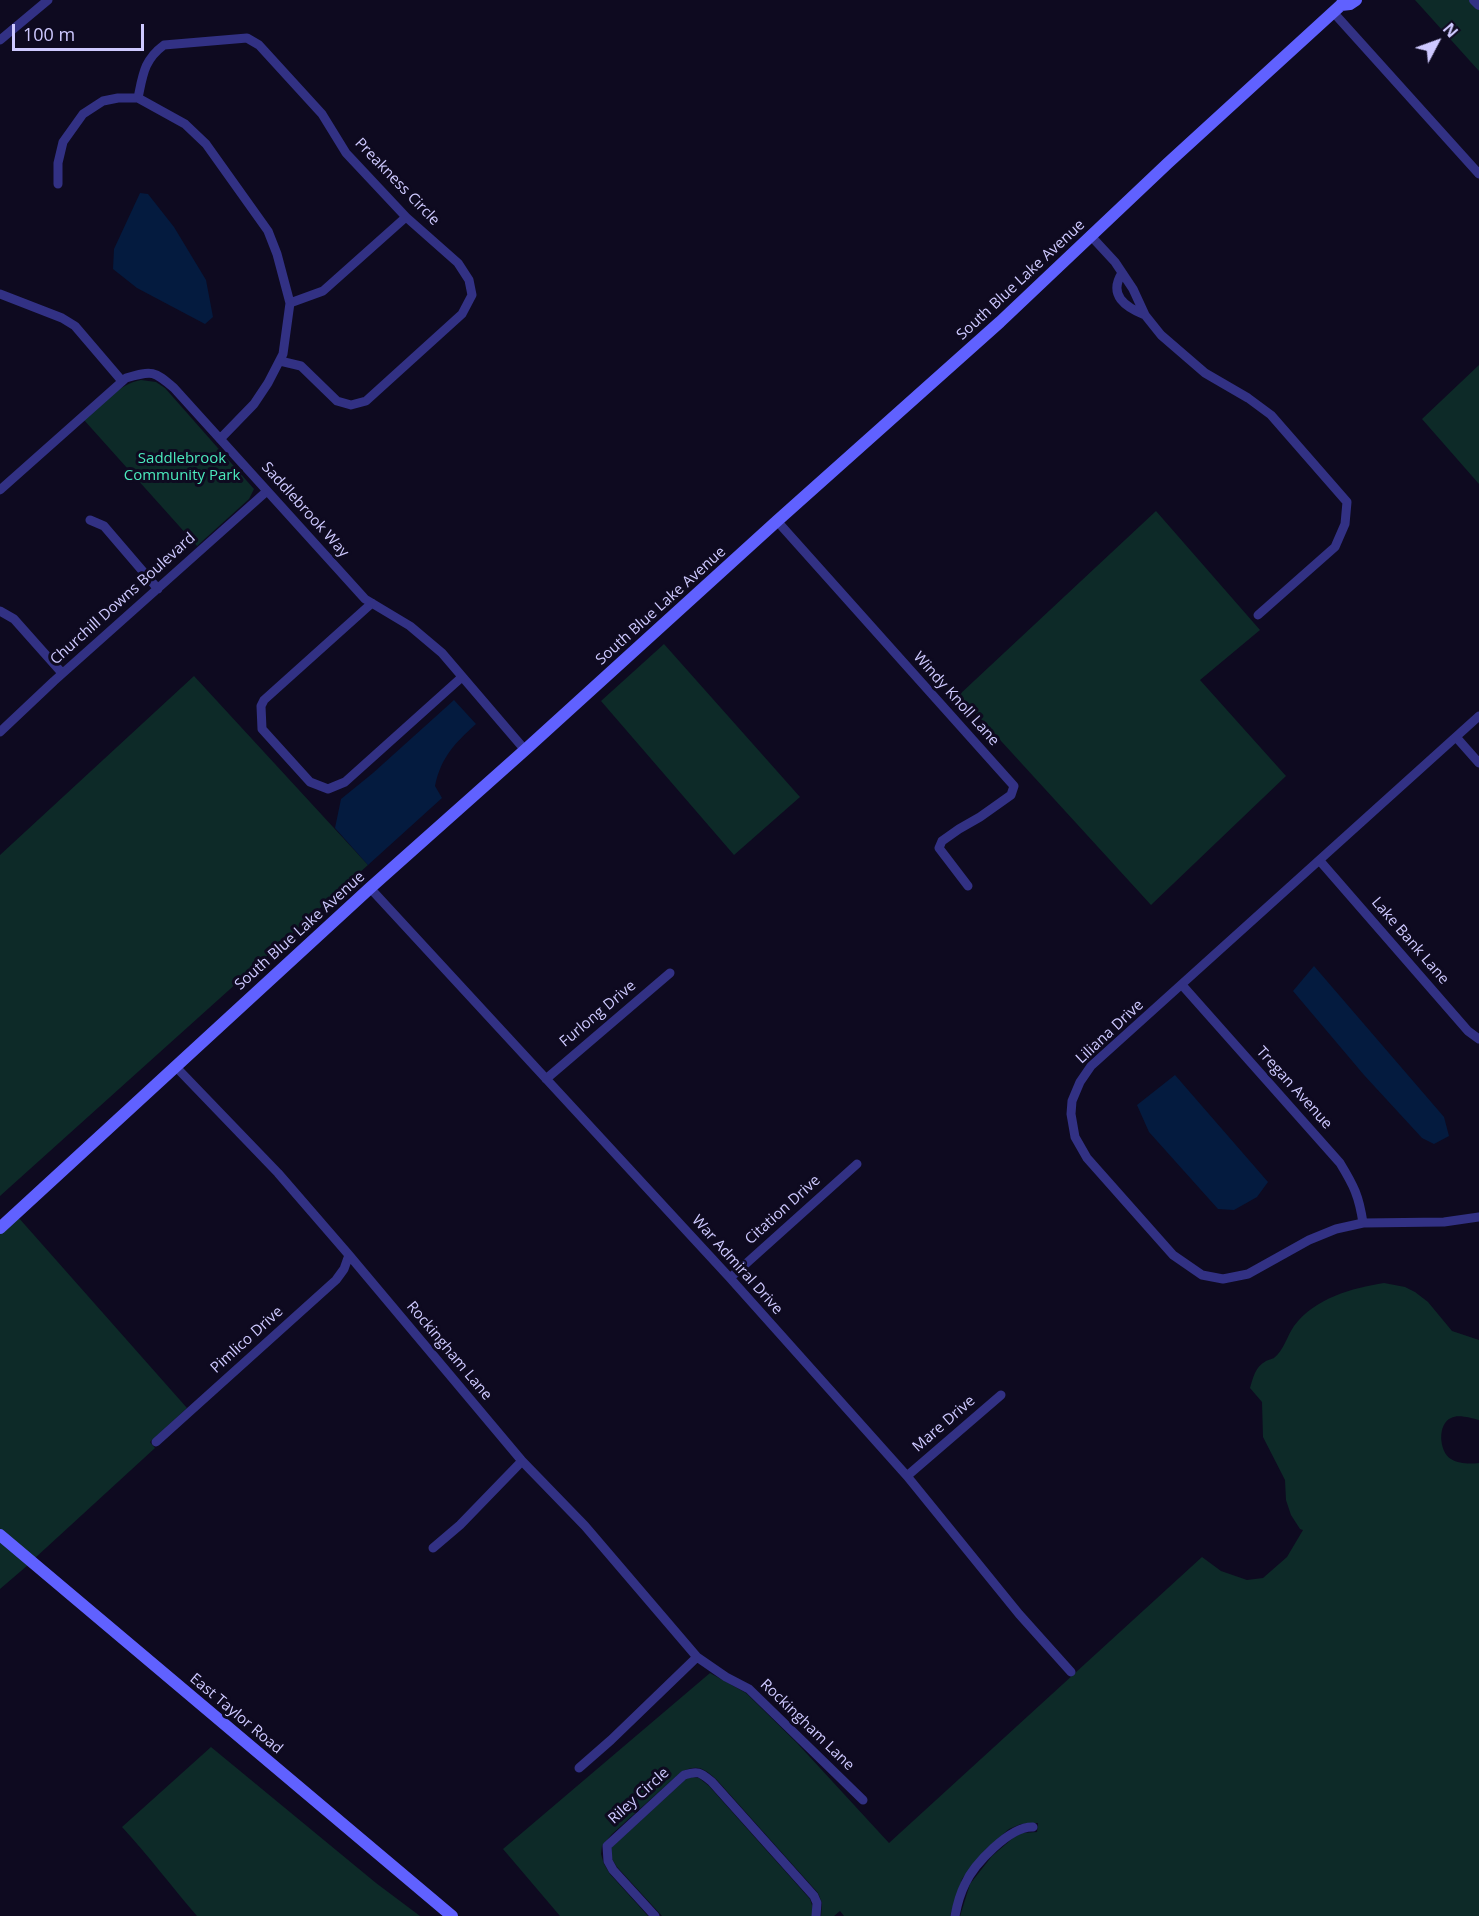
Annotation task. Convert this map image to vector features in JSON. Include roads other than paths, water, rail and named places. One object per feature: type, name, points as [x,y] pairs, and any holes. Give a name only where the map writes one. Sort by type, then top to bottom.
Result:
[{"type":"main road","name":"South Blue Lake Avenue","points":[[0,1228],[370,888],[1000,322],[1090,235],[1339,6],[1356,0]]},
{"type":"main road","name":"East Taylor Road","points":[[0,1535],[452,1916]]},
{"type":"street","points":[[0,40],[48,0]]},
{"type":"street","points":[[1474,0],[1479,5]]},
{"type":"street","points":[[1339,6],[1479,174]]},
{"type":"street","name":"Preakness Circle","points":[[138,98],[146,64],[164,45],[247,38],[260,45],[322,114],[346,153],[406,217],[458,263],[469,280],[471,295],[462,314],[366,401],[351,405],[337,400],[302,366],[280,361]]},
{"type":"street","points":[[58,184],[58,163],[63,142],[83,114],[103,101],[138,98],[185,124],[206,144],[268,231],[277,254],[290,303],[283,354],[254,404],[220,439]]},
{"type":"street","points":[[290,303],[323,291],[406,217]]},
{"type":"street","points":[[1090,235],[1115,262],[1133,289],[1145,315],[1161,335],[1205,374],[1248,398],[1271,415],[1347,502],[1345,524],[1335,547],[1258,615]]},
{"type":"street","points":[[1122,273],[1116,285],[1118,296],[1131,308],[1145,315]]},
{"type":"street","points":[[0,294],[62,318],[75,326],[122,381]]},
{"type":"street","name":"Saddlebrook Way","points":[[0,490],[126,378],[144,372],[157,373],[174,388],[365,599],[410,627],[442,653],[525,750]]},
{"type":"street","name":"Churchill Downs Boulevard","points":[[0,732],[62,673],[267,491]]},
{"type":"street","points":[[90,520],[104,526],[158,589]]},
{"type":"street","name":"Windy Knoll Lane","points":[[777,521],[1014,786],[1011,795],[942,841],[939,848],[968,886]]},
{"type":"street","points":[[372,603],[264,700],[261,706],[262,729],[310,782],[328,789],[345,782],[462,676]]},
{"type":"street","points":[[0,610],[14,619],[62,673]]},
{"type":"street","name":"Liliana Drive","points":[[1479,716],[1091,1066],[1080,1082],[1072,1101],[1071,1114],[1075,1137],[1087,1158],[1173,1256],[1202,1275],[1223,1279],[1248,1274],[1309,1240],[1336,1229],[1363,1223],[1444,1222],[1479,1217]]},
{"type":"street","points":[[1456,737],[1479,763]]},
{"type":"street","name":"Lake Bank Lane","points":[[1320,861],[1468,1031],[1479,1039]]},
{"type":"street","name":"War Admiral Drive","points":[[370,888],[730,1278],[907,1476],[1019,1614],[1071,1672]]},
{"type":"street","name":"Furlong Drive","points":[[546,1078],[670,973]]},
{"type":"street","name":"Tregan Avenue","points":[[1182,985],[1340,1163],[1355,1187],[1363,1223]]},
{"type":"street","name":"Rockingham Lane","points":[[175,1066],[262,1156],[350,1255],[522,1461],[585,1526],[697,1658],[749,1689],[863,1800]]},
{"type":"street","name":"Citation Drive","points":[[730,1278],[857,1164]]},
{"type":"street","name":"Pimlico Drive","points":[[156,1442],[336,1280],[350,1255]]},
{"type":"street","name":"Mare Drive","points":[[907,1476],[1001,1395]]},
{"type":"street","points":[[433,1548],[460,1526],[522,1461]]},
{"type":"street","points":[[579,1768],[697,1658]]},
{"type":"street","name":"Riley Circle","points":[[655,1916],[614,1870],[608,1861],[607,1846],[684,1775],[692,1772],[702,1773],[712,1782],[814,1896],[817,1904],[816,1916]]},
{"type":"street","points":[[955,1916],[966,1882],[988,1853],[1010,1834],[1021,1828],[1033,1827]]},
{"type":"water","points":[[140,193],[148,194],[174,227],[206,280],[213,317],[205,324],[137,288],[113,269],[114,249]]},
{"type":"water","points":[[454,700],[476,724],[455,744],[441,767],[435,786],[442,798],[368,865],[335,828],[341,799]]},
{"type":"water","points":[[1314,966],[1444,1117],[1449,1136],[1434,1144],[1422,1138],[1364,1075],[1293,991]]},
{"type":"water","points":[[1175,1075],[1268,1182],[1257,1197],[1234,1210],[1218,1209],[1149,1132],[1137,1105]]},
{"type":"park label","name":"Saddlebrook Community Park","points":[[182,468]]}]
